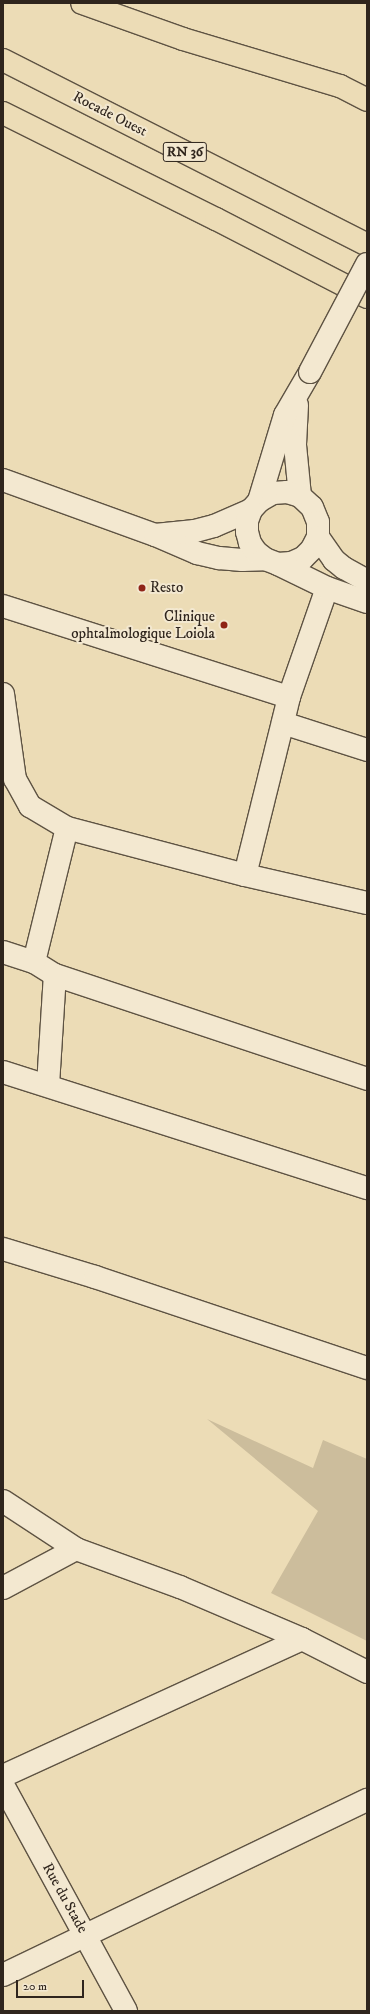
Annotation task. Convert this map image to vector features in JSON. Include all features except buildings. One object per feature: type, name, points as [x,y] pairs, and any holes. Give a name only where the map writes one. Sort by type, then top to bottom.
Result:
[{"type":"highway","points":[[82,3],[183,39],[340,86],[367,100]]},
{"type":"highway","name":"Rocade Ouest","points":[[3,60],[367,245]]},
{"type":"highway","points":[[3,113],[216,218],[367,297]]},
{"type":"street","points":[[367,264],[310,372],[285,415],[247,526],[250,543],[256,552],[271,562],[327,588],[367,602]]},
{"type":"street","points":[[298,394],[295,445],[300,496]]},
{"type":"street","points":[[3,480],[155,535],[182,548],[219,558],[291,563],[303,558],[312,549],[318,537],[318,522],[312,507],[300,496],[287,492],[273,493],[255,506],[214,526],[181,533],[155,535]]},
{"type":"street","points":[[318,537],[325,549],[339,564],[355,576],[367,581]]},
{"type":"street","points":[[245,875],[289,697],[327,588]]},
{"type":"street","points":[[3,606],[289,697]]},
{"type":"street","points":[[3,694],[9,777],[30,806],[67,828],[245,875],[367,904]]},
{"type":"street","points":[[283,723],[367,750]]},
{"type":"street","points":[[34,962],[67,828]]},
{"type":"street","points":[[3,952],[34,962],[55,975],[367,1079]]},
{"type":"street","points":[[48,1085],[55,975]]},
{"type":"street","points":[[3,1072],[48,1085],[367,1188]]},
{"type":"street","points":[[3,1249],[95,1277],[367,1368]]},
{"type":"street","points":[[3,1501],[76,1549],[180,1587],[302,1639],[367,1672]]},
{"type":"street","points":[[3,1588],[76,1549]]},
{"type":"street","points":[[3,1776],[302,1639]]},
{"type":"street","name":"Rue du Stade","points":[[3,1785],[126,2011]]},
{"type":"street","points":[[3,1975],[86,1937],[367,1800]]},
{"type":"shaded area","points":[[207,1419],[313,1468],[323,1440],[367,1459],[367,1641],[271,1593],[318,1511]]},
{"type":"place","name":"Resto","points":[[142,588]]},
{"type":"place","name":"Clinique ophtalmologique Loiola","points":[[224,625]]}]
